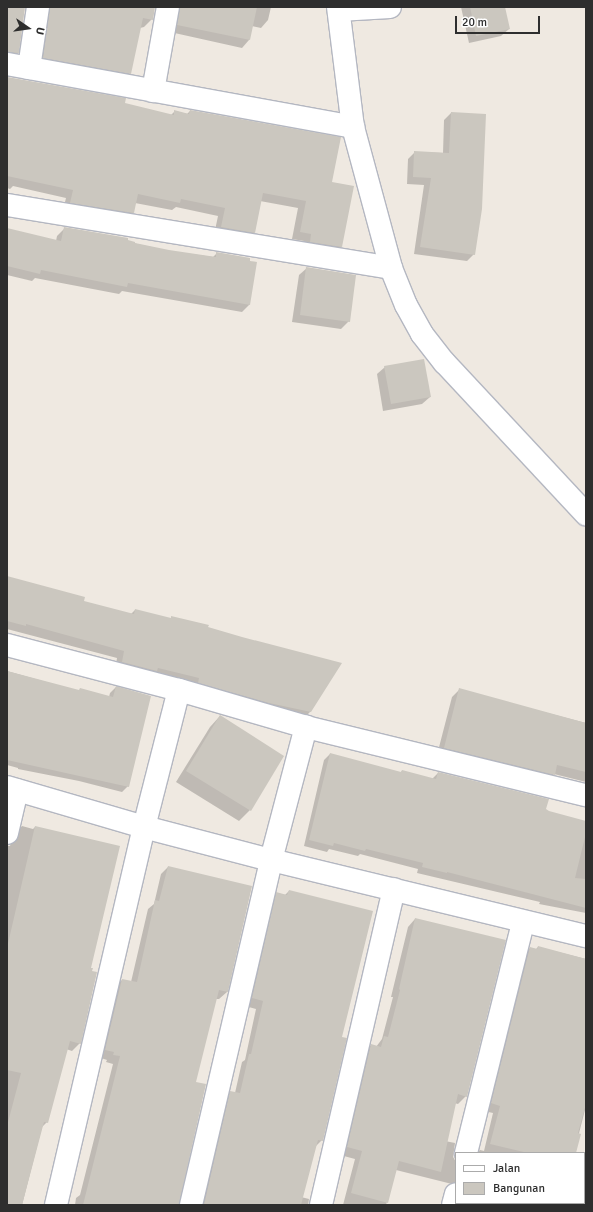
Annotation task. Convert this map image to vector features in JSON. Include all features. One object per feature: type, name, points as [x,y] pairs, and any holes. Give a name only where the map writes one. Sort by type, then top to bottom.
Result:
[{"type":"street","points":[[29,68],[38,7]]},
{"type":"street","points":[[153,91],[168,7]]},
{"type":"street","points":[[390,7],[339,9],[352,127],[391,268],[406,305],[426,340],[445,363],[586,514]]},
{"type":"street","points":[[7,64],[352,127]]},
{"type":"street","points":[[7,205],[391,268]]},
{"type":"street","points":[[7,645],[179,690],[306,727],[586,795]]},
{"type":"street","points":[[56,1205],[144,827],[179,690]]},
{"type":"street","points":[[191,1205],[271,860],[306,727]]},
{"type":"street","points":[[7,833],[12,788],[144,827],[271,860],[586,936]]},
{"type":"street","points":[[321,1205],[394,889]]},
{"type":"street","points":[[466,1152],[523,922]]},
{"type":"building","points":[[7,7],[25,7],[19,53],[7,52]]},
{"type":"building","points":[[50,7],[155,7],[153,20],[143,18],[131,74],[43,58]]},
{"type":"building","points":[[180,7],[257,7],[250,40],[177,25]]},
{"type":"building","points":[[470,7],[505,7],[510,29],[476,36]]},
{"type":"building","points":[[7,77],[126,98],[125,103],[174,115],[174,110],[189,114],[190,110],[341,137],[332,182],[354,186],[342,247],[310,242],[311,234],[300,232],[306,201],[263,193],[255,233],[221,227],[225,208],[181,199],[180,203],[138,194],[134,213],[70,203],[73,190],[7,176]]},
{"type":"building","points":[[451,112],[486,114],[482,209],[475,255],[420,247],[431,178],[413,177],[414,151],[449,153]]},
{"type":"building","points":[[64,227],[128,238],[128,240],[135,243],[169,250],[216,257],[216,252],[250,258],[250,261],[257,262],[250,305],[128,283],[127,287],[41,270],[40,274],[7,266],[7,228],[61,241]]},
{"type":"building","points":[[306,267],[356,275],[350,322],[300,315]]},
{"type":"building","points":[[424,359],[431,397],[391,404],[384,366]]},
{"type":"building","points":[[7,576],[85,597],[84,601],[134,614],[135,609],[171,618],[171,616],[209,625],[208,627],[242,637],[342,663],[311,712],[269,703],[198,683],[199,678],[158,668],[157,671],[122,662],[124,651],[26,624],[26,626],[7,621]]},
{"type":"building","points":[[7,671],[79,690],[80,688],[113,697],[116,686],[151,696],[129,787],[7,760]]},
{"type":"building","points":[[459,688],[586,723],[586,772],[557,765],[555,775],[444,748]]},
{"type":"building","points":[[220,715],[284,756],[251,811],[186,771]]},
{"type":"building","points":[[330,753],[401,772],[402,770],[436,779],[438,772],[549,799],[546,809],[549,811],[586,821],[586,833],[575,878],[586,879],[586,908],[447,872],[422,867],[423,863],[366,849],[365,851],[334,843],[333,846],[309,840]]},
{"type":"building","points":[[35,826],[120,846],[91,968],[93,968],[92,971],[97,972],[81,1044],[70,1041],[48,1123],[44,1122],[22,1205],[7,1205],[7,1126],[21,1073],[7,1070],[7,948]]},
{"type":"building","points":[[168,866],[252,886],[228,992],[219,990],[196,1082],[206,1084],[179,1205],[83,1205],[120,1056],[113,1055],[114,1052],[105,1050],[122,979],[137,982],[155,900],[159,901]]},
{"type":"building","points":[[289,890],[373,911],[342,1037],[347,1038],[323,1141],[318,1140],[301,1205],[204,1205],[230,1091],[240,1093],[249,1054],[251,1054],[263,1001],[252,998],[276,892],[287,895]]},
{"type":"building","points":[[415,918],[506,940],[467,1097],[458,1094],[441,1172],[399,1161],[388,1203],[351,1193],[362,1151],[347,1147],[371,1044],[381,1047],[384,1036],[388,1037],[400,990]]},
{"type":"building","points":[[538,946],[586,959],[586,1104],[578,1133],[581,1134],[576,1152],[524,1152],[490,1144],[500,1106],[491,1103],[530,947],[537,949]]}]
